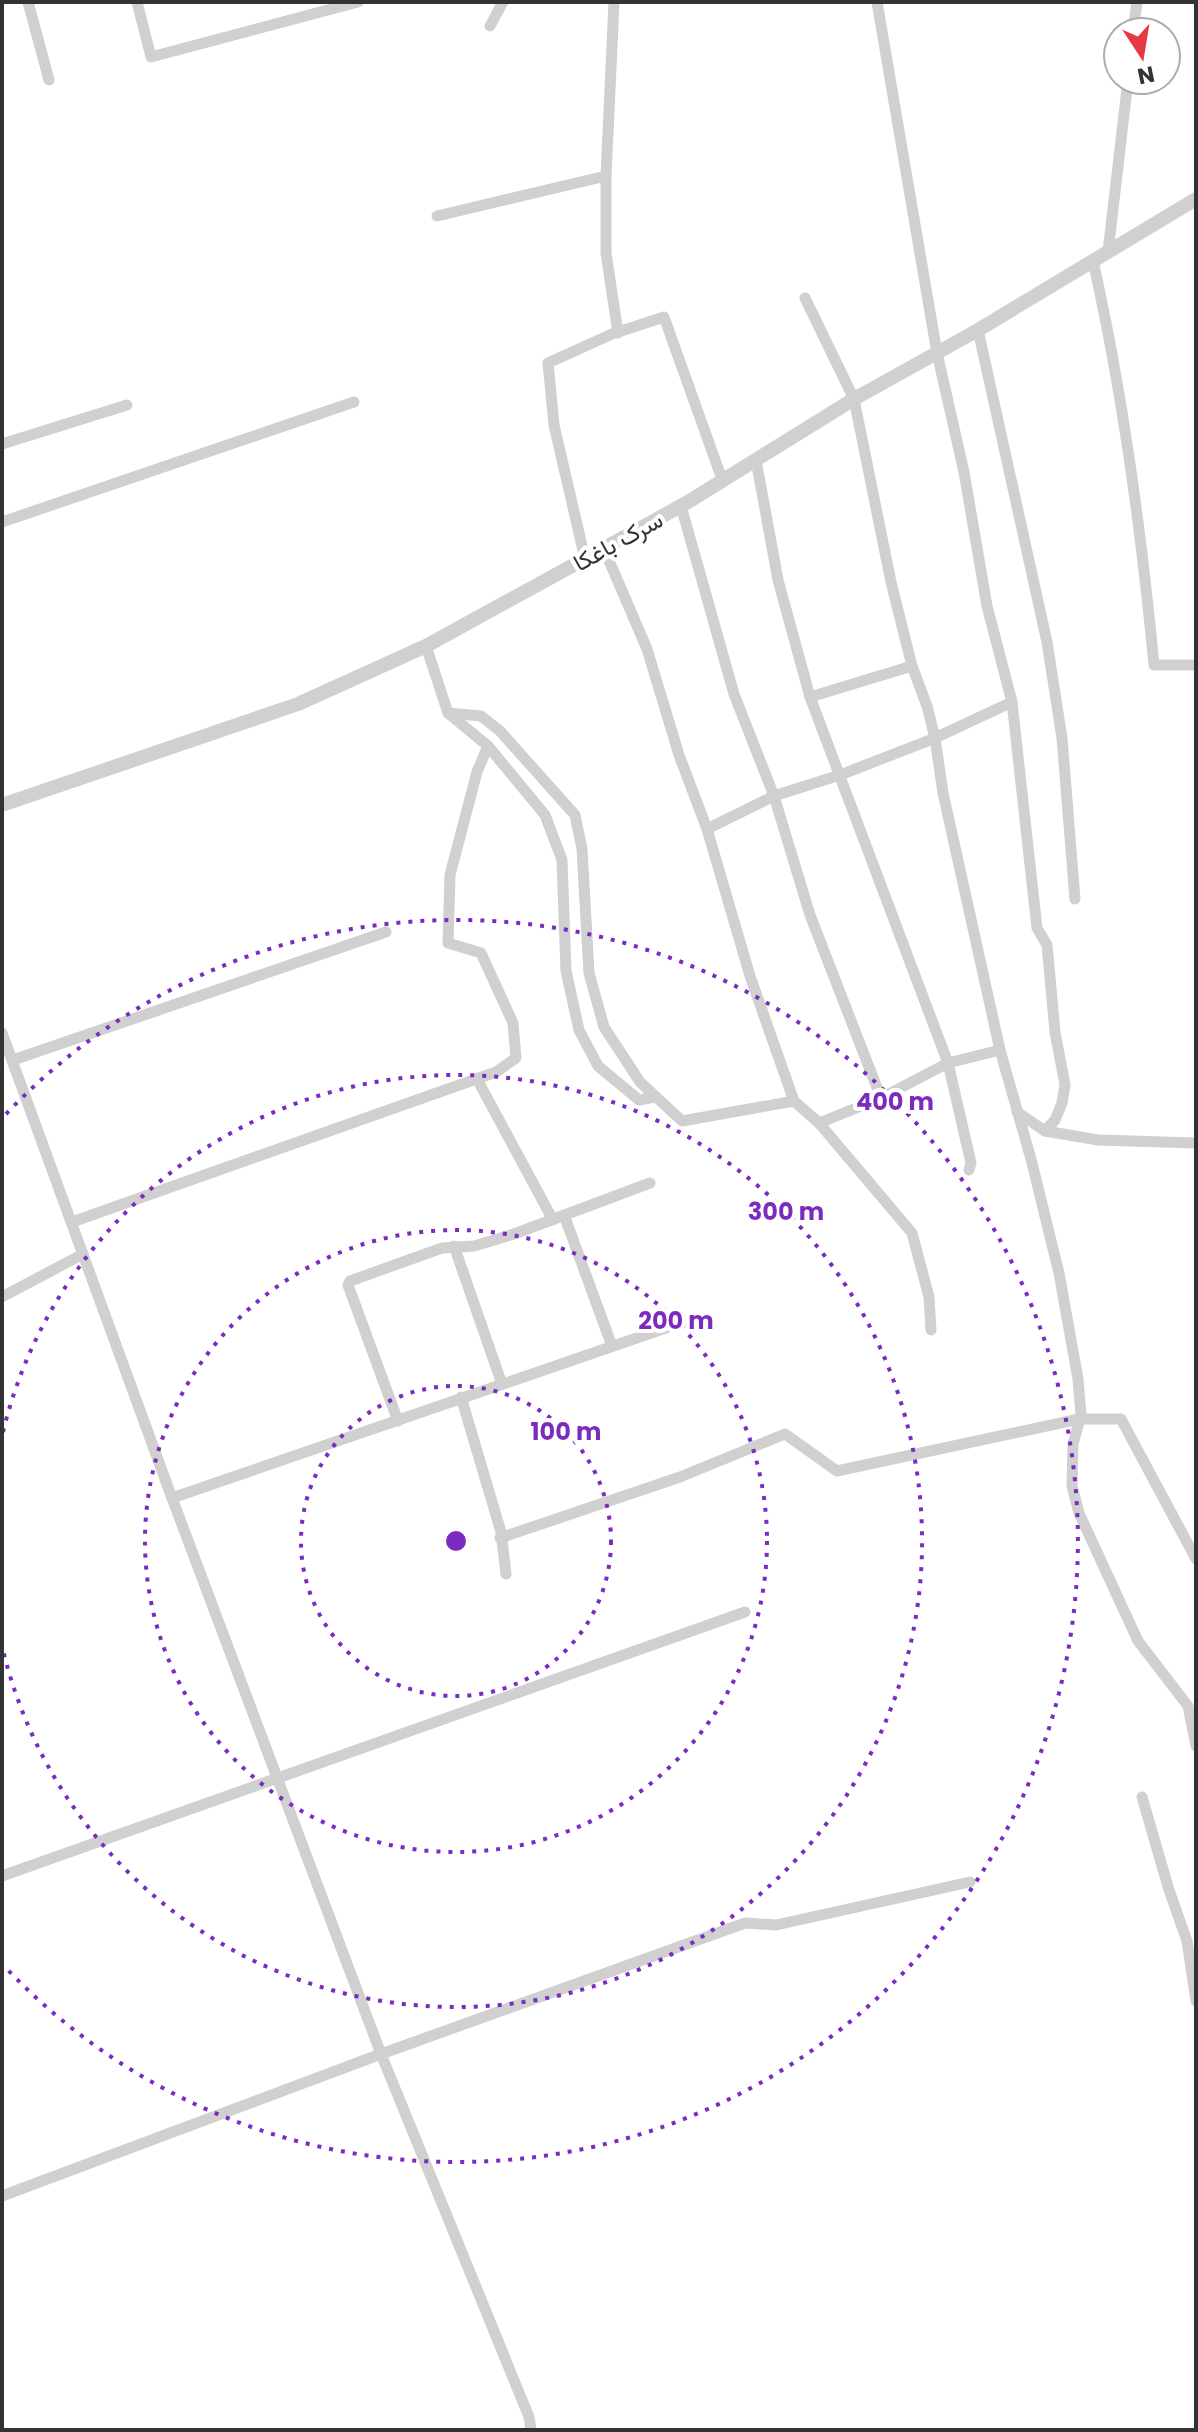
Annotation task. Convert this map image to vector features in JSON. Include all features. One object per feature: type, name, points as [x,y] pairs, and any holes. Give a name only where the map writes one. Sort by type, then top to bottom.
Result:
[{"type":"street","points":[[28,2],[49,80]]},
{"type":"street","points":[[137,2],[151,57],[358,2]]},
{"type":"street","points":[[490,26],[503,2]]},
{"type":"street","points":[[614,2],[606,176],[606,253],[618,333]]},
{"type":"street","points":[[877,2],[937,353],[964,472],[987,606],[1012,702],[1037,928],[1047,945],[1055,1032],[1065,1085],[1055,1120],[1045,1131]]},
{"type":"street","points":[[1108,252],[1126,96]]},
{"type":"street","points":[[437,216],[606,176]]},
{"type":"street","name":"سرک باغکا","points":[[2,805],[298,704],[426,646],[723,482],[854,399],[978,330],[1196,199]]},
{"type":"street","points":[[1093,261],[1113,350],[1129,450],[1144,557],[1154,665],[1196,665]]},
{"type":"street","points":[[805,298],[854,399],[891,582],[912,666],[935,738],[946,809],[1000,1050],[1059,1273],[1078,1379],[1081,1415],[1073,1444],[1072,1486],[1079,1513],[1138,1641],[1188,1706],[1196,1746]]},
{"type":"street","points":[[585,559],[554,425],[548,363],[664,317],[723,482]]},
{"type":"street","points":[[978,330],[1047,642],[1062,738],[1075,899]]},
{"type":"street","points":[[2,522],[354,402]]},
{"type":"street","points":[[2,444],[127,405]]},
{"type":"street","points":[[756,460],[778,580],[810,697],[948,1063],[971,1163],[969,1170]]},
{"type":"street","points":[[681,506],[734,694],[774,796],[810,915],[881,1098]]},
{"type":"street","points":[[604,549],[647,649],[679,755],[707,829],[750,976],[794,1101],[819,1123],[912,1233],[929,1297],[931,1330]]},
{"type":"street","points":[[426,646],[448,713],[488,746],[545,815],[562,860],[566,971],[579,1030],[598,1066],[639,1100],[655,1097]]},
{"type":"street","points":[[810,697],[912,666]]},
{"type":"street","points":[[707,829],[774,796],[840,775],[935,738],[1012,702]]},
{"type":"street","points":[[448,713],[481,716],[500,731],[575,815],[582,849],[589,973],[604,1027],[640,1082],[682,1121],[794,1101]]},
{"type":"street","points":[[72,1222],[496,1072],[516,1058],[513,1023],[481,953],[448,943],[450,875],[477,772],[488,746]]},
{"type":"street","points":[[13,1060],[386,932]]},
{"type":"street","points":[[2,1033],[276,1777],[381,2054],[529,2417],[531,2430]]},
{"type":"street","points":[[819,1123],[881,1098],[948,1063],[1000,1050]]},
{"type":"street","points":[[477,1079],[559,1218],[612,1346]]},
{"type":"street","points":[[1017,1111],[1045,1131],[1098,1140],[1196,1143]]},
{"type":"street","points":[[398,1421],[348,1285],[354,1278],[442,1248],[474,1246],[650,1183]]},
{"type":"street","points":[[454,1246],[502,1384]]},
{"type":"street","points":[[2,1297],[83,1254]]},
{"type":"street","points":[[172,1498],[689,1320]]},
{"type":"street","points":[[461,1397],[501,1532],[506,1574]]},
{"type":"street","points":[[500,1538],[680,1477],[785,1434],[837,1471],[1079,1419],[1121,1419],[1196,1559]]},
{"type":"street","points":[[2,1876],[745,1612]]},
{"type":"street","points":[[1142,1797],[1169,1890],[1192,1939],[1196,2001]]},
{"type":"street","points":[[2,2196],[381,2054],[745,1923],[776,1925],[970,1882]]}]
